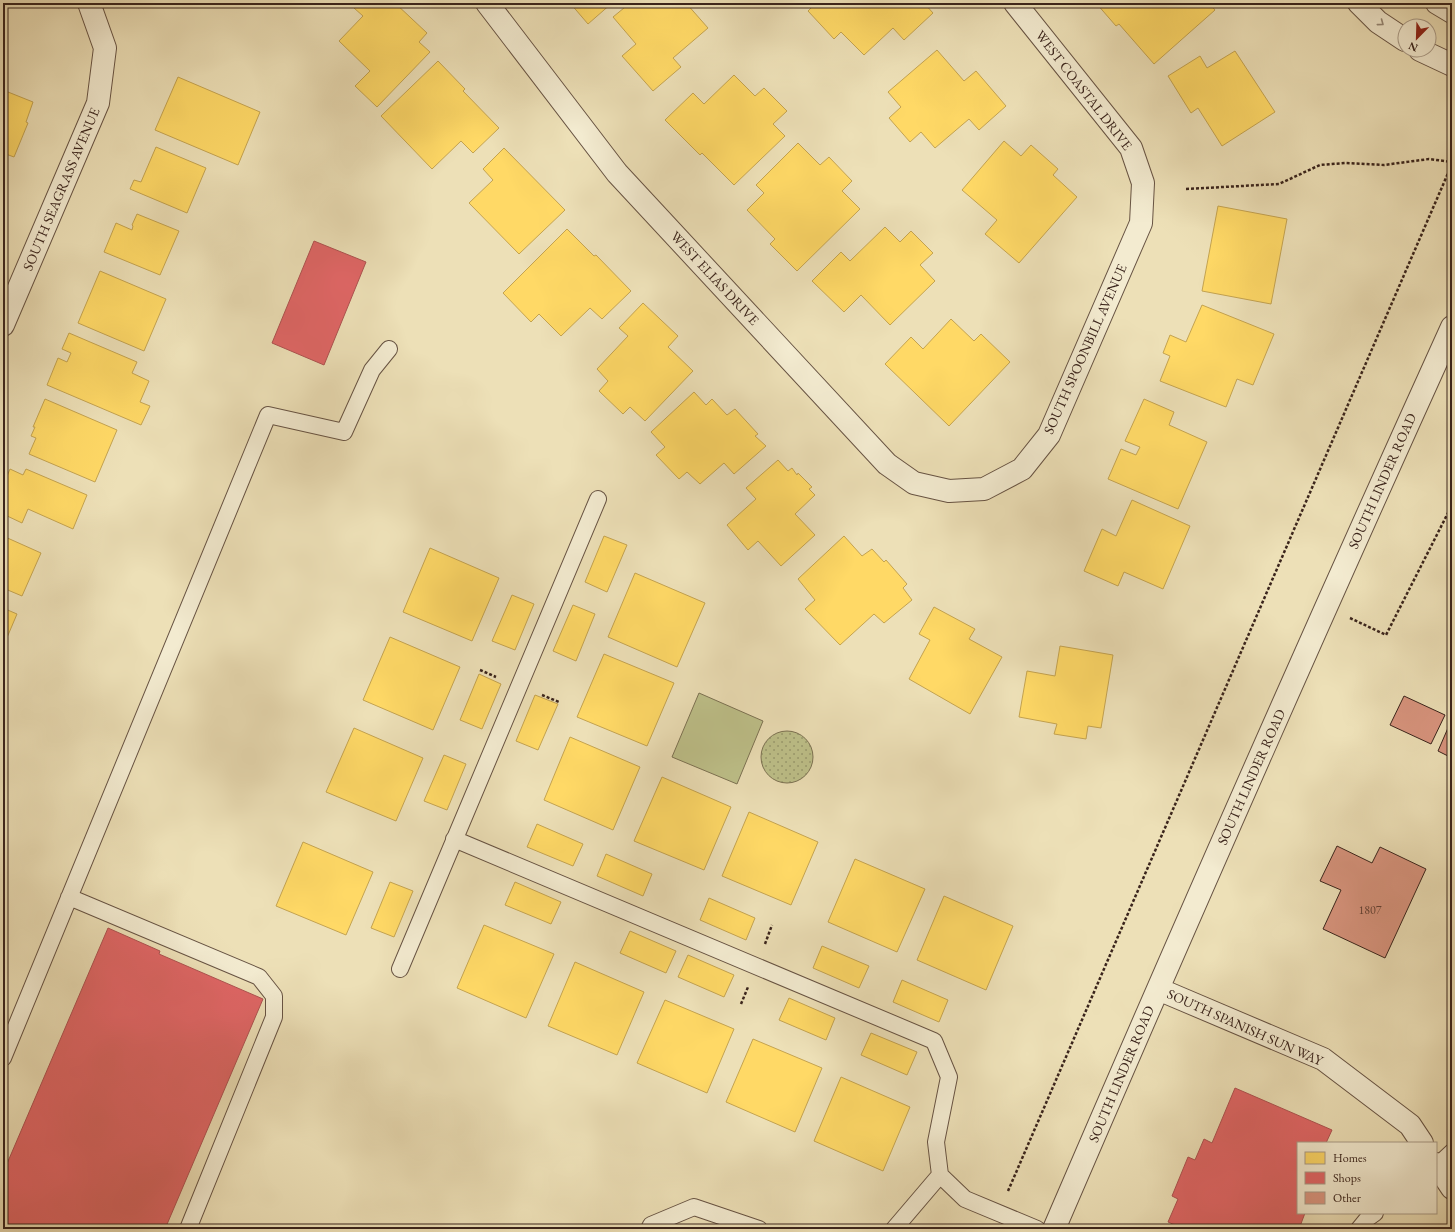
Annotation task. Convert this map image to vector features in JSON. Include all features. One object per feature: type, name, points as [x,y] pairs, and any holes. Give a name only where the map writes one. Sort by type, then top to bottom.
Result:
[{"type":"street","name":"SOUTH SEAGRASS AVENUE","points":[[3,325],[98,103],[105,48],[89,3]]},
{"type":"street","name":"WEST ELIAS DRIVE","points":[[487,3],[617,173],[888,464],[914,483],[949,492],[984,489]]},
{"type":"street","name":"WEST COASTAL DRIVE","points":[[1015,3],[1131,148],[1144,183]]},
{"type":"street","points":[[1359,3],[1378,22],[1397,35]]},
{"type":"street","points":[[1437,3],[1452,12]]},
{"type":"street","points":[[1437,58],[1452,65]]},
{"type":"street","name":"SOUTH SPOONBILL AVENUE","points":[[984,489],[1022,469],[1049,435],[1141,223],[1144,183]]},
{"type":"street","name":"SOUTH LINDER ROAD","points":[[1054,1229],[1325,608],[1452,327]]},
{"type":"street","name":"SOUTH SPANISH SUN WAY","points":[[1158,989],[1323,1059],[1410,1125],[1421,1142]]},
{"type":"street","points":[[1440,1162],[1452,1188]]},
{"type":"lane","points":[[3,1058],[268,415],[344,432],[372,370],[389,349]]},
{"type":"lane","points":[[400,969],[598,499]]},
{"type":"lane","points":[[454,839],[934,1041],[949,1076],[936,1142],[940,1175],[965,1199],[1037,1229]]},
{"type":"lane","points":[[69,897],[259,977],[274,996],[274,1017],[188,1229]]},
{"type":"lane","points":[[894,1229],[940,1175]]},
{"type":"lane","points":[[649,1229],[650,1225],[694,1207],[759,1229]]},
{"type":"path","points":[[1007,1195],[1452,163],[1429,159],[1384,165],[1345,163],[1320,165],[1279,184],[1186,189]]},
{"type":"path","points":[[1325,608],[1386,634],[1452,505]]},
{"type":"green space","points":[[699,693],[763,721],[737,784],[672,757]]},
{"type":"green space","points":[[782,731],[792,731],[801,735],[809,743],[813,752],[813,762],[809,771],[801,779],[792,783],[782,783],[773,779],[765,771],[761,762],[761,752],[765,743],[773,735]]},
{"type":"building: Homes","points":[[359,3],[395,3],[427,33],[419,42],[430,52],[377,107],[355,86],[370,71],[339,41],[363,16],[354,8]]},
{"type":"building: Homes","points":[[570,3],[612,3],[588,24]]},
{"type":"building: Homes","points":[[630,3],[686,3],[708,28],[673,58],[681,67],[653,91],[622,56],[636,44],[613,17]]},
{"type":"building: Homes","points":[[816,3],[924,3],[933,13],[904,40],[893,28],[864,55],[841,32],[834,39],[808,11]]},
{"type":"building: Homes","points":[[1096,3],[1209,3],[1215,10],[1154,64],[1119,24],[1116,26]]},
{"type":"building: Homes","points":[[937,50],[964,81],[976,71],[1006,106],[979,130],[969,119],[935,148],[921,132],[910,142],[889,118],[901,107],[888,92]]},
{"type":"building: Homes","points":[[1235,51],[1275,112],[1222,146],[1198,108],[1191,113],[1168,76],[1200,56],[1207,68]]},
{"type":"building: Homes","points":[[438,61],[465,89],[463,91],[499,128],[473,153],[461,141],[432,169],[381,116]]},
{"type":"building: Homes","points":[[734,75],[755,96],[764,88],[787,111],[773,124],[785,136],[734,185],[702,153],[700,155],[665,120],[693,93],[704,104]]},
{"type":"building: Homes","points":[[178,77],[260,112],[238,165],[155,130]]},
{"type":"building: Homes","points":[[3,90],[33,102],[26,122],[28,123],[14,157],[3,153]]},
{"type":"building: Homes","points":[[1004,141],[1021,156],[1031,145],[1058,169],[1053,175],[1077,197],[1019,263],[985,234],[997,220],[962,190]]},
{"type":"building: Homes","points":[[798,143],[820,165],[829,157],[852,181],[842,191],[860,209],[797,271],[770,244],[775,239],[747,210],[764,193],[756,185]]},
{"type":"building: Homes","points":[[156,147],[206,168],[187,213],[130,189],[134,180],[141,182]]},
{"type":"building: Homes","points":[[504,148],[565,210],[519,254],[469,203],[493,180],[483,169]]},
{"type":"building: Homes","points":[[1218,206],[1287,219],[1271,304],[1202,291]]},
{"type":"building: Homes","points":[[137,214],[179,231],[160,275],[104,252],[116,223],[132,230],[132,225]]},
{"type":"building: Homes","points":[[885,227],[900,242],[911,231],[933,253],[920,265],[935,281],[890,325],[861,295],[844,312],[812,281],[841,252],[850,261]]},
{"type":"building: Homes","points":[[567,229],[594,256],[596,255],[631,291],[602,319],[590,308],[561,336],[539,314],[531,322],[503,293]]},
{"type":"building: Homes","points":[[100,271],[166,299],[144,351],[78,323]]},
{"type":"building: Homes","points":[[643,303],[678,336],[668,347],[693,371],[645,421],[630,407],[623,414],[599,391],[608,381],[597,369],[628,336],[619,328]]},
{"type":"building: Homes","points":[[1202,305],[1274,334],[1253,385],[1237,379],[1226,407],[1160,381],[1170,356],[1163,353],[1170,335],[1186,342]]},
{"type":"building: Homes","points":[[951,319],[974,341],[981,334],[1010,362],[949,426],[885,364],[911,337],[923,349]]},
{"type":"building: Homes","points":[[69,333],[137,362],[132,373],[149,381],[140,402],[150,406],[141,425],[47,385],[58,358],[67,362],[71,353],[62,349]]},
{"type":"building: Homes","points":[[694,392],[706,405],[712,399],[727,415],[735,409],[758,434],[755,436],[766,446],[734,474],[724,463],[700,484],[687,472],[679,479],[656,455],[665,447],[651,432]]},
{"type":"building: Homes","points":[[45,399],[117,430],[95,482],[29,454],[36,438],[31,436],[35,427],[33,427]]},
{"type":"building: Homes","points":[[1144,399],[1174,412],[1169,425],[1207,442],[1178,509],[1108,479],[1121,449],[1136,455],[1140,447],[1125,441]]},
{"type":"building: Homes","points":[[778,460],[788,471],[792,468],[797,475],[798,473],[812,487],[809,489],[815,495],[795,514],[815,535],[781,566],[758,541],[748,550],[727,525],[756,499],[746,488]]},
{"type":"building: Homes","points":[[10,469],[23,475],[26,469],[87,495],[73,529],[28,509],[22,523],[3,514],[3,486]]},
{"type":"building: Homes","points":[[1132,500],[1190,526],[1163,589],[1124,572],[1118,586],[1084,571],[1102,529],[1116,536]]},
{"type":"building: Homes","points":[[3,536],[41,553],[22,596],[3,588]]},
{"type":"building: Homes","points":[[604,536],[627,545],[607,592],[585,582]]},
{"type":"building: Homes","points":[[844,536],[862,556],[872,549],[884,562],[886,560],[907,584],[903,588],[912,600],[884,623],[874,614],[840,645],[805,609],[815,600],[798,579]]},
{"type":"building: Homes","points":[[430,548],[499,578],[472,641],[403,612]]},
{"type":"building: Homes","points":[[635,573],[705,603],[677,667],[608,637]]},
{"type":"building: Homes","points":[[512,595],[534,604],[515,650],[492,641]]},
{"type":"building: Homes","points":[[573,605],[595,614],[576,661],[553,651]]},
{"type":"building: Homes","points":[[934,607],[975,629],[969,639],[1002,657],[970,714],[909,679],[930,640],[919,634]]},
{"type":"building: Homes","points":[[3,608],[17,614],[3,647]]},
{"type":"building: Homes","points":[[390,637],[460,667],[433,730],[363,700]]},
{"type":"building: Homes","points":[[1060,646],[1113,655],[1101,728],[1088,726],[1086,739],[1054,734],[1057,724],[1019,717],[1027,671],[1055,676]]},
{"type":"building: Homes","points":[[604,654],[674,683],[647,746],[577,717]]},
{"type":"building: Homes","points":[[479,674],[501,684],[482,729],[460,720]]},
{"type":"building: Homes","points":[[535,695],[558,704],[538,750],[516,741]]},
{"type":"building: Homes","points":[[354,728],[423,758],[396,821],[326,792]]},
{"type":"building: Homes","points":[[570,737],[640,767],[613,830],[544,800]]},
{"type":"building: Homes","points":[[444,755],[466,764],[447,810],[424,801]]},
{"type":"building: Homes","points":[[662,777],[731,807],[704,870],[634,841]]},
{"type":"building: Homes","points":[[749,812],[818,842],[791,905],[722,876]]},
{"type":"building: Homes","points":[[537,824],[583,844],[573,866],[527,847]]},
{"type":"building: Homes","points":[[303,842],[373,872],[346,935],[276,906]]},
{"type":"building: Homes","points":[[606,854],[652,874],[643,896],[597,876]]},
{"type":"building: Homes","points":[[855,859],[925,889],[897,952],[828,922]]},
{"type":"building: Homes","points":[[390,882],[413,891],[394,937],[371,928]]},
{"type":"building: Homes","points":[[515,882],[561,902],[551,924],[505,905]]},
{"type":"building: Homes","points":[[944,896],[1013,926],[986,990],[917,960]]},
{"type":"building: Homes","points":[[709,898],[755,918],[746,940],[700,920]]},
{"type":"building: Homes","points":[[484,925],[554,954],[526,1018],[457,988]]},
{"type":"building: Homes","points":[[630,931],[676,951],[666,973],[620,953]]},
{"type":"building: Homes","points":[[822,946],[869,966],[859,988],[813,968]]},
{"type":"building: Homes","points":[[688,955],[734,975],[724,997],[678,977]]},
{"type":"building: Homes","points":[[575,962],[644,992],[617,1055],[548,1026]]},
{"type":"building: Homes","points":[[902,980],[948,1000],[939,1022],[893,1002]]},
{"type":"building: Homes","points":[[789,998],[835,1018],[826,1040],[779,1020]]},
{"type":"building: Homes","points":[[665,1000],[734,1029],[707,1093],[637,1063]]},
{"type":"building: Homes","points":[[871,1033],[917,1052],[907,1075],[861,1055]]},
{"type":"building: Homes","points":[[753,1039],[822,1068],[795,1132],[726,1102]]},
{"type":"building: Homes","points":[[841,1077],[910,1107],[883,1171],[814,1141]]},
{"type":"building: Shops","points":[[314,241],[366,262],[324,365],[272,343]]},
{"type":"building: Shops","points":[[108,928],[160,951],[159,954],[263,999],[165,1229],[3,1229],[3,1173]]},
{"type":"building: Shops","points":[[1235,1088],[1332,1130],[1326,1142],[1297,1142],[1297,1214],[1305,1214],[1299,1229],[1173,1229],[1175,1225],[1168,1222],[1178,1199],[1172,1196],[1188,1157],[1195,1160],[1204,1139],[1212,1143]]},
{"type":"building: Other","points":[[1404,696],[1445,715],[1431,744],[1390,725]]},
{"type":"building: Other","points":[[1452,721],[1452,758],[1438,751]]},
{"type":"building: Other","points":[[1337,846],[1372,863],[1380,847],[1426,869],[1385,958],[1323,929],[1341,890],[1320,881]]}]
